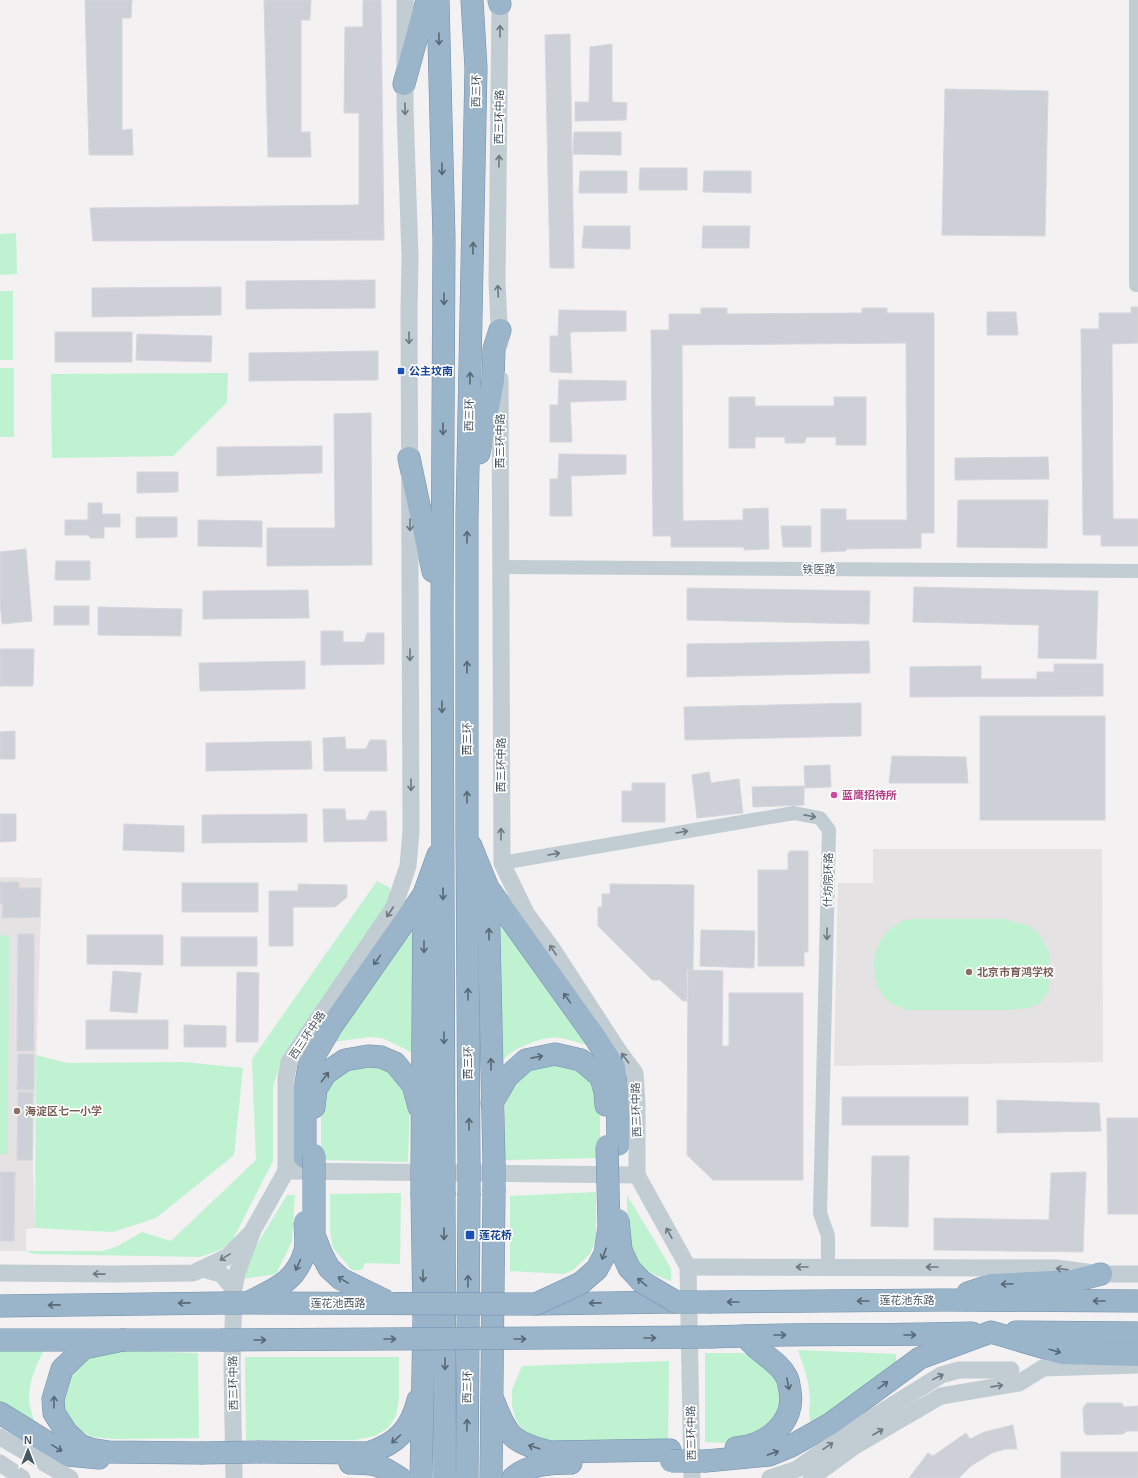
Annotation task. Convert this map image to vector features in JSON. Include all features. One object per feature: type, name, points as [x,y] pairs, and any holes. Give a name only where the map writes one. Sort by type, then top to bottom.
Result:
[{"type":"highway","points":[[404,84],[427,0]]},
{"type":"highway","name":"西三环","points":[[438,0],[444,239],[442,612],[445,1478]]},
{"type":"highway","name":"西三环","points":[[467,1478],[469,1163],[467,515],[476,68],[472,0]]},
{"type":"highway","points":[[467,515],[493,381],[494,349],[500,330]]},
{"type":"highway","points":[[409,458],[442,612]]},
{"type":"highway","points":[[467,836],[488,888],[594,1036],[614,1067],[618,1092],[612,1145],[609,1227],[605,1254],[596,1269],[581,1283],[536,1304]]},
{"type":"highway","points":[[391,1303],[341,1279],[329,1268],[322,1255],[314,1235],[305,1090],[309,1065],[331,1027],[424,894],[443,841]]},
{"type":"highway","points":[[488,888],[494,1163],[491,1478]]},
{"type":"highway","points":[[421,1478],[424,1318],[422,1164],[424,894]]},
{"type":"highway","points":[[492,1103],[507,1077],[526,1060],[555,1054],[580,1060],[601,1077],[605,1092],[612,1145],[621,1250],[629,1268],[642,1282],[676,1302]]},
{"type":"highway","points":[[234,1298],[283,1284],[294,1274],[305,1250],[309,1156],[316,1089],[326,1073],[345,1060],[368,1056],[381,1057],[395,1064],[413,1085],[423,1123]]},
{"type":"highway","points":[[944,1300],[992,1285],[1073,1281],[1101,1274]]},
{"type":"highway","name":"莲花池西路","points":[[0,1306],[234,1298],[391,1303],[536,1304],[676,1302]]},
{"type":"highway","name":"莲花池东路","points":[[676,1302],[944,1300],[1138,1301]]},
{"type":"highway","points":[[492,1398],[503,1425],[512,1436],[522,1443],[550,1452],[671,1456],[769,1455],[791,1446],[830,1424],[920,1358],[991,1332],[1062,1353],[1138,1355]]},
{"type":"highway","points":[[0,1340],[713,1338],[767,1334],[915,1335],[991,1332],[1138,1333]]},
{"type":"highway","points":[[706,1456],[747,1447],[765,1440],[780,1427],[789,1413],[791,1396],[787,1377],[777,1364],[745,1336]]},
{"type":"highway","points":[[124,1340],[84,1348],[62,1369],[53,1398],[54,1413],[67,1432],[80,1445],[90,1449],[109,1452],[201,1457]]},
{"type":"highway","points":[[0,1413],[68,1455],[98,1458],[368,1453],[393,1442],[404,1431],[414,1415],[423,1379]]},
{"type":"highway","points":[[259,1456],[372,1463],[387,1469],[400,1478]]},
{"type":"highway","points":[[513,1478],[530,1468],[546,1465],[671,1456]]},
{"type":"street","name":"西三环中路","points":[[234,1478],[232,1365],[234,1298],[237,1274],[253,1230],[286,1171],[286,1078],[289,1062],[394,907],[408,866],[411,831],[409,458],[410,257],[404,84],[405,0]]},
{"type":"street","points":[[1136,0],[1136,285]]},
{"type":"street","name":"西三环中路","points":[[500,1],[497,276],[500,330],[502,863],[526,913],[551,947],[618,1050],[635,1073],[637,1104],[637,1175],[688,1267],[692,1478]]},
{"type":"street","name":"铁医路","points":[[500,567],[1138,571]]},
{"type":"street","name":"什坊院环路","points":[[502,863],[794,813],[820,818],[829,830],[820,1213],[828,1236],[828,1267]]},
{"type":"street","points":[[286,1171],[637,1175]]},
{"type":"street","points":[[0,1273],[193,1273],[227,1257],[253,1230]]},
{"type":"street","points":[[688,1267],[1056,1268],[1101,1274],[1138,1274]]},
{"type":"street","points":[[203,1269],[221,1274],[234,1298]]},
{"type":"street","points":[[770,1478],[797,1468],[853,1438],[941,1396],[1019,1383],[1042,1368],[1138,1365]]},
{"type":"street","points":[[811,1478],[853,1438],[941,1375],[959,1370],[1010,1370]]},
{"type":"street","points":[[0,1437],[70,1478]]},
{"type":"street","points":[[0,1463],[22,1478]]},
{"type":"shaded area","name":"北京市育鸿学校","points":[[873,849],[1102,849],[1103,1062],[834,1066],[838,883],[873,883]]},
{"type":"shaded area","name":"海淀区七一小学","points":[[0,877],[42,878],[33,1166],[35,1228],[26,1229],[26,1251],[0,1251]]},
{"type":"green space","points":[[16,233],[17,274],[0,275],[0,234]]},
{"type":"green space","points":[[0,291],[13,291],[13,360],[0,360]]},
{"type":"green space","points":[[0,368],[14,368],[14,437],[0,437]]},
{"type":"green space","points":[[228,373],[227,402],[173,456],[52,458],[51,374]]},
{"type":"green space","points":[[377,881],[390,888],[390,899],[282,1059],[273,1086],[273,1161],[232,1241],[220,1250],[200,1257],[34,1254],[26,1251],[103,1251],[116,1247],[142,1232],[171,1241],[256,1160],[252,1059]]},
{"type":"green space","points":[[910,919],[1004,919],[1029,926],[1039,934],[1049,952],[1050,976],[1048,991],[1040,1003],[1029,1008],[1004,1010],[908,1010],[893,1004],[884,997],[876,980],[874,970],[877,950],[880,942],[892,928],[900,922]]},
{"type":"green space","points":[[500,923],[587,1045],[563,1038],[543,1039],[516,1049],[503,1060]]},
{"type":"green space","points":[[413,925],[413,1053],[382,1038],[369,1037],[333,1042]]},
{"type":"green space","points":[[0,935],[9,936],[8,1154],[0,1154]]},
{"type":"green space","points":[[36,1055],[67,1063],[184,1062],[243,1068],[234,1155],[156,1218],[113,1232],[35,1228]]},
{"type":"green space","points":[[366,1062],[398,1075],[410,1101],[408,1162],[321,1160],[321,1094],[334,1078]]},
{"type":"green space","points":[[546,1064],[575,1067],[600,1091],[600,1158],[505,1160],[505,1104],[509,1092],[525,1073]]},
{"type":"green space","points":[[596,1192],[596,1239],[590,1254],[573,1270],[564,1274],[510,1271],[510,1196]]},
{"type":"green space","points":[[401,1193],[400,1264],[365,1263],[362,1270],[352,1270],[333,1248],[330,1232],[330,1194]]},
{"type":"green space","points":[[287,1195],[295,1195],[292,1241],[276,1274],[242,1279],[247,1261]]},
{"type":"green space","points":[[627,1195],[671,1268],[671,1281],[647,1272],[630,1258],[627,1245]]},
{"type":"green space","points":[[0,1349],[45,1349],[35,1369],[29,1392],[30,1406],[38,1431],[0,1406]]},
{"type":"green space","points":[[99,1350],[198,1353],[199,1438],[115,1439],[92,1437],[82,1431],[71,1421],[61,1405],[67,1374]]},
{"type":"green space","points":[[798,1350],[896,1354],[896,1366],[817,1423],[810,1421],[810,1398],[808,1385]]},
{"type":"green space","points":[[705,1353],[741,1353],[752,1355],[763,1364],[779,1385],[782,1403],[773,1427],[731,1443],[705,1442]]},
{"type":"green space","points":[[245,1357],[399,1357],[399,1398],[396,1416],[388,1428],[375,1436],[355,1440],[246,1440]]},
{"type":"green space","points":[[669,1361],[668,1442],[544,1443],[524,1432],[516,1420],[512,1406],[512,1390],[522,1366]]},
{"type":"building","points":[[85,0],[132,0],[131,18],[122,18],[122,130],[132,129],[133,155],[89,155]]},
{"type":"building","points":[[264,0],[311,0],[310,20],[301,20],[301,132],[310,132],[311,157],[268,157]]},
{"type":"building","points":[[363,0],[381,0],[384,240],[93,241],[90,208],[359,205],[359,113],[344,113],[345,27],[363,27]]},
{"type":"building","points":[[570,34],[574,268],[550,268],[545,35]]},
{"type":"building","points":[[612,44],[612,102],[627,103],[626,120],[575,121],[575,102],[589,102],[590,47]]},
{"type":"building","points":[[945,89],[1048,91],[1045,236],[942,235]]},
{"type":"building","points":[[574,132],[621,132],[621,155],[573,154]]},
{"type":"building","points":[[640,168],[687,168],[687,190],[639,190]]},
{"type":"building","points":[[580,171],[627,171],[627,193],[579,193]]},
{"type":"building","points":[[704,171],[751,171],[751,193],[703,192]]},
{"type":"building","points":[[584,226],[630,226],[630,249],[582,248]]},
{"type":"building","points":[[703,226],[750,226],[749,248],[702,248]]},
{"type":"building","points":[[375,280],[375,308],[246,309],[246,281]]},
{"type":"building","points":[[221,287],[221,315],[92,317],[92,288]]},
{"type":"building","points":[[1131,307],[1138,307],[1138,343],[1112,344],[1113,519],[1138,519],[1138,546],[1101,546],[1101,535],[1083,535],[1081,329],[1099,329],[1099,313],[1131,313]]},
{"type":"building","points":[[701,308],[727,308],[727,314],[862,313],[862,308],[887,308],[887,313],[934,313],[934,533],[921,533],[921,548],[846,549],[846,551],[821,552],[821,509],[846,509],[846,520],[907,520],[906,343],[682,345],[683,521],[743,520],[743,509],[768,508],[769,549],[744,550],[744,547],[671,547],[671,536],[653,536],[651,330],[669,330],[669,314],[701,314]]},
{"type":"building","points":[[559,310],[626,311],[626,331],[570,332],[572,373],[550,372],[550,336],[558,336]]},
{"type":"building","points":[[987,312],[1016,312],[1018,335],[987,335]]},
{"type":"building","points":[[55,332],[132,332],[132,362],[55,362]]},
{"type":"building","points":[[137,334],[212,336],[211,362],[136,360]]},
{"type":"building","points":[[378,351],[378,380],[249,381],[249,353]]},
{"type":"building","points":[[559,380],[626,381],[626,400],[570,402],[572,442],[550,442],[550,405],[558,405]]},
{"type":"building","points":[[729,397],[755,397],[755,406],[834,406],[834,397],[866,397],[866,445],[836,445],[836,437],[807,437],[804,443],[785,443],[785,437],[755,437],[755,448],[729,448]]},
{"type":"building","points":[[371,413],[372,565],[267,566],[267,528],[335,528],[334,414]]},
{"type":"building","points":[[322,446],[322,473],[217,476],[217,447]]},
{"type":"building","points":[[559,454],[626,455],[626,474],[571,476],[572,516],[550,516],[550,479],[558,479]]},
{"type":"building","points":[[1048,457],[1049,479],[955,480],[955,458]]},
{"type":"building","points":[[137,472],[178,472],[178,492],[137,493]]},
{"type":"building","points":[[958,500],[1048,500],[1047,548],[957,547]]},
{"type":"building","points":[[88,503],[102,503],[102,514],[120,514],[120,527],[104,527],[104,538],[90,538],[89,535],[65,535],[65,520],[88,520]]},
{"type":"building","points":[[136,517],[177,517],[177,537],[136,538]]},
{"type":"building","points":[[198,520],[262,521],[262,547],[198,546]]},
{"type":"building","points":[[781,526],[811,526],[811,547],[783,547]]},
{"type":"building","points":[[26,549],[32,621],[2,624],[0,600],[0,552]]},
{"type":"building","points":[[56,561],[90,561],[90,580],[55,580]]},
{"type":"building","points":[[914,587],[1098,591],[1096,659],[1038,658],[1039,625],[913,622]]},
{"type":"building","points":[[687,588],[870,591],[869,624],[687,620]]},
{"type":"building","points":[[308,590],[309,618],[203,619],[203,591]]},
{"type":"building","points":[[54,606],[89,606],[89,625],[54,625]]},
{"type":"building","points":[[98,607],[182,609],[181,636],[98,635]]},
{"type":"building","points":[[321,631],[343,631],[343,642],[364,642],[367,633],[384,633],[384,664],[321,665]]},
{"type":"building","points":[[869,641],[870,673],[687,677],[687,644]]},
{"type":"building","points":[[0,649],[34,649],[33,686],[0,686]]},
{"type":"building","points":[[305,661],[305,689],[200,691],[199,663]]},
{"type":"building","points":[[1054,664],[1103,664],[1103,696],[910,697],[910,667],[981,666],[981,679],[1037,679],[1037,672],[1054,672]]},
{"type":"building","points":[[861,703],[861,736],[685,740],[684,707]]},
{"type":"building","points":[[980,716],[1105,716],[1105,820],[980,820]]},
{"type":"building","points":[[15,731],[15,759],[0,759],[0,732]]},
{"type":"building","points":[[345,737],[346,749],[366,749],[370,740],[386,740],[387,771],[324,771],[323,738]]},
{"type":"building","points":[[311,741],[312,769],[206,771],[206,743]]},
{"type":"building","points":[[892,756],[966,757],[968,783],[889,783]]},
{"type":"building","points":[[830,765],[831,787],[805,788],[804,766]]},
{"type":"building","points":[[709,772],[711,783],[739,779],[743,813],[697,818],[692,775]]},
{"type":"building","points":[[632,783],[665,783],[665,822],[622,822],[622,791],[632,791]]},
{"type":"building","points":[[804,786],[804,805],[753,807],[752,787]]},
{"type":"building","points":[[323,809],[345,809],[346,820],[366,820],[370,811],[386,811],[387,841],[324,842]]},
{"type":"building","points":[[0,814],[16,814],[16,841],[0,842]]},
{"type":"building","points":[[307,814],[307,842],[202,843],[202,815]]},
{"type":"building","points":[[124,824],[184,826],[184,852],[123,850]]},
{"type":"building","points":[[790,851],[808,851],[808,952],[804,952],[804,966],[758,966],[758,870],[788,870],[788,854]]},
{"type":"building","points":[[0,882],[19,882],[19,888],[40,888],[40,917],[2,918],[3,904],[0,904]]},
{"type":"building","points":[[182,883],[258,883],[258,912],[182,912]]},
{"type":"building","points":[[298,884],[347,885],[347,897],[335,907],[293,907],[293,946],[269,946],[269,891],[298,891]]},
{"type":"building","points":[[610,884],[694,885],[693,970],[687,969],[687,1001],[683,1001],[660,980],[652,980],[598,926],[598,907],[602,907],[602,894],[610,894]]},
{"type":"building","points":[[701,930],[755,931],[754,968],[700,966]]},
{"type":"building","points":[[18,934],[34,934],[34,1051],[17,1051]]},
{"type":"building","points":[[87,935],[163,935],[163,965],[87,964]]},
{"type":"building","points":[[181,937],[257,937],[257,966],[181,966]]},
{"type":"building","points":[[688,970],[723,971],[722,1046],[729,1046],[729,993],[803,993],[803,1180],[713,1180],[687,1155]]},
{"type":"building","points":[[113,971],[141,973],[137,1013],[110,1011]]},
{"type":"building","points":[[237,972],[259,973],[258,1042],[236,1042]]},
{"type":"building","points":[[86,1020],[168,1020],[168,1049],[86,1049]]},
{"type":"building","points":[[184,1025],[226,1026],[226,1047],[184,1047]]},
{"type":"building","points":[[18,1054],[34,1054],[34,1090],[17,1090]]},
{"type":"building","points":[[18,1092],[33,1092],[32,1160],[17,1160]]},
{"type":"building","points":[[842,1097],[968,1097],[968,1125],[842,1125]]},
{"type":"building","points":[[997,1100],[1099,1103],[1101,1131],[997,1133]]},
{"type":"building","points":[[1107,1118],[1138,1118],[1138,1214],[1108,1214]]},
{"type":"building","points":[[872,1156],[909,1156],[908,1227],[871,1226]]},
{"type":"building","points":[[0,1172],[15,1172],[14,1241],[0,1241]]},
{"type":"building","points":[[1086,1172],[1083,1252],[934,1250],[934,1218],[1049,1220],[1051,1173]]},
{"type":"building","points":[[1087,1403],[1122,1403],[1124,1407],[1138,1406],[1138,1431],[1127,1431],[1123,1434],[1086,1435],[1084,1432],[1083,1408]]},
{"type":"building","points":[[1013,1425],[1017,1449],[1005,1449],[992,1453],[971,1466],[959,1478],[909,1478],[928,1453],[933,1456],[966,1433],[970,1439],[984,1432]]},
{"type":"building","points":[[1061,1452],[1138,1452],[1138,1478],[1061,1478]]},
{"type":"place","name":"公主坟南","points":[[401,371]]},
{"type":"place","name":"蓝鹰招待所","points":[[834,795]]},
{"type":"place","name":"北京市育鸿学校","points":[[969,972]]},
{"type":"place","name":"海淀区七一小学","points":[[17,1111]]},
{"type":"place","name":"莲花桥","points":[[470,1235]]}]
